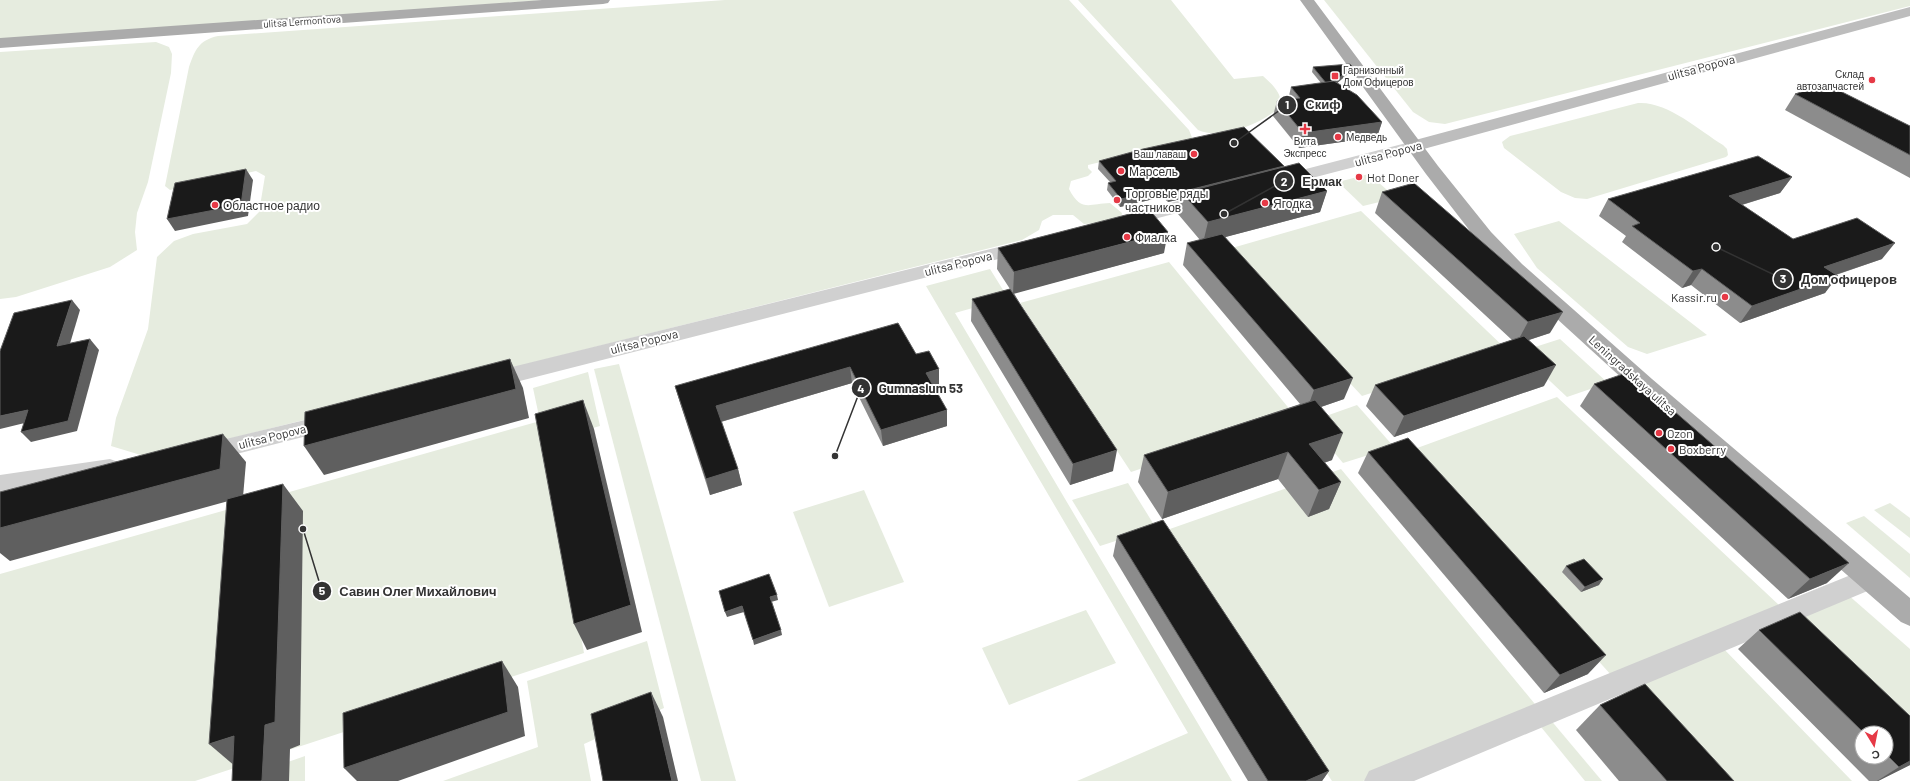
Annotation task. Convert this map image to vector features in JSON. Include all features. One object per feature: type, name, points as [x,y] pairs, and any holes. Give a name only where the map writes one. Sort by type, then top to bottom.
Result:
[{"type":"main road","name":"ulitsa Lermontova","points":[[0,43],[603,0]]},
{"type":"main road","points":[[1307,0],[1414,146]]},
{"type":"main road","name":"Leningradskaya ulitsa","points":[[1414,146],[1484,236],[1516,269],[1644,385],[1910,614]]},
{"type":"street","name":"ulitsa Popova","points":[[1264,186],[1910,11]]},
{"type":"street","points":[[1104,226],[1227,195]]},
{"type":"street","name":"ulitsa Popova","points":[[473,384],[1044,241]]},
{"type":"street","name":"ulitsa Popova","points":[[189,457],[354,416]]},
{"type":"street","points":[[0,484],[88,470],[127,466]]},
{"type":"street","points":[[1379,781],[1868,579]]},
{"type":"shaded area","points":[[0,0],[547,0],[0,39]]},
{"type":"shaded area","points":[[725,0],[1069,0],[1189,130],[1193,140],[1088,165],[1088,168],[1092,172],[1088,176],[1071,181],[1069,189],[1077,201],[1081,204],[1091,205],[1110,203],[1122,213],[1121,218],[1100,223],[1084,224],[1073,215],[1053,215],[1042,221],[1039,230],[1022,240],[204,445],[144,456],[111,446],[116,418],[148,329],[157,257],[174,241],[193,234],[247,224],[259,212],[265,176],[256,171],[170,190],[165,186],[189,67],[196,51],[206,40],[218,36]]},
{"type":"shaded area","points":[[1078,0],[1171,0],[1234,79],[1263,76],[1278,93],[1281,106],[1253,124],[1230,132],[1208,133],[1198,130]]},
{"type":"shaded area","points":[[1324,0],[1910,0],[1910,6],[1445,124],[1429,122],[1413,112]]},
{"type":"shaded area","points":[[156,42],[169,47],[172,54],[171,73],[148,182],[137,213],[135,232],[137,250],[110,267],[16,297],[0,299],[0,52]]},
{"type":"shaded area","points":[[1638,103],[1649,104],[1671,111],[1723,145],[1727,149],[1728,155],[1726,157],[1587,199],[1575,198],[1561,192],[1504,148],[1502,142],[1510,136]]},
{"type":"shaded area","points":[[1369,174],[1396,198],[1363,206],[1338,182]]},
{"type":"shaded area","points":[[1361,211],[1506,349],[1362,396],[1225,250]]},
{"type":"shaded area","points":[[1559,221],[1707,335],[1647,354],[1628,347],[1537,268],[1514,234]]},
{"type":"shaded area","points":[[1169,262],[1296,417],[1131,472],[1020,303]]},
{"type":"shaded area","points":[[990,269],[1008,298],[955,313],[1232,781],[1077,781],[1188,733],[926,286]]},
{"type":"shaded area","points":[[1560,339],[1608,383],[1567,397],[1519,352]]},
{"type":"shaded area","points":[[619,364],[736,781],[701,781],[594,369]]},
{"type":"shaded area","points":[[588,372],[600,426],[546,441],[584,653],[195,781],[0,781],[0,574],[540,421],[533,388]]},
{"type":"shaded area","points":[[1557,397],[1782,608],[1612,676],[1409,451]]},
{"type":"shaded area","points":[[1357,405],[1394,447],[1343,463],[1309,422]]},
{"type":"shaded area","points":[[1341,469],[1539,709],[1363,781],[1332,781],[1167,530]]},
{"type":"shaded area","points":[[1128,483],[1156,528],[1100,546],[1072,500]]},
{"type":"shaded area","points":[[864,490],[904,582],[829,607],[793,512]]},
{"type":"shaded area","points":[[1890,503],[1910,518],[1910,538],[1874,510]]},
{"type":"shaded area","points":[[1864,516],[1910,554],[1910,578],[1846,523]]},
{"type":"shaded area","points":[[1847,594],[1910,649],[1910,733],[1788,617]]},
{"type":"shaded area","points":[[1086,610],[1116,663],[1009,705],[982,648]]},
{"type":"shaded area","points":[[647,641],[664,708],[584,744],[591,781],[443,781],[538,747],[527,681]]},
{"type":"shaded area","points":[[1721,646],[1852,781],[1702,781],[1617,687]]},
{"type":"shaded area","points":[[1549,718],[1602,781],[1585,781],[1537,722]]},
{"type":"shaded area","points":[[305,756],[305,781],[234,781]]},
{"type":"building","points":[[1350,64],[1352,66],[1335,82],[1326,83],[1313,67]]},
{"type":"building","points":[[1334,81],[1357,95],[1382,122],[1303,133],[1277,101],[1300,98],[1291,87]]},
{"type":"building","points":[[1826,84],[1910,126],[1910,155],[1795,94]]},
{"type":"building","points":[[1244,127],[1284,166],[1169,195],[1164,189],[1121,199],[1108,183],[1116,181],[1099,161],[1143,149]]},
{"type":"building","points":[[1758,156],[1792,177],[1729,196],[1793,239],[1857,218],[1895,243],[1824,267],[1838,276],[1752,306],[1702,269],[1693,271],[1632,226],[1640,223],[1608,199]]},
{"type":"building","points":[[1299,163],[1327,191],[1208,222],[1182,193]]},
{"type":"building","points":[[246,169],[241,205],[167,219],[175,183]]},
{"type":"building","points":[[1414,183],[1563,312],[1528,322],[1382,192]]},
{"type":"building","points":[[1149,209],[1168,232],[1014,272],[998,248]]},
{"type":"building","points":[[1222,234],[1353,378],[1314,390],[1187,243]]},
{"type":"building","points":[[1010,289],[1117,450],[1073,464],[972,299]]},
{"type":"building","points":[[72,300],[57,346],[90,339],[68,421],[21,432],[28,410],[0,416],[0,351],[14,313]]},
{"type":"building","points":[[898,323],[916,354],[929,351],[939,369],[926,373],[947,410],[881,430],[850,367],[716,406],[738,469],[706,479],[675,386]]},
{"type":"building","points":[[1524,336],[1556,365],[1404,416],[1375,385]]},
{"type":"building","points":[[510,359],[516,389],[304,446],[305,412]]},
{"type":"building","points":[[1629,372],[1849,563],[1810,579],[1594,384]]},
{"type":"building","points":[[583,400],[631,605],[574,624],[535,414]]},
{"type":"building","points":[[1315,400],[1343,433],[1309,444],[1341,482],[1319,490],[1288,452],[1168,492],[1144,455]]},
{"type":"building","points":[[223,434],[220,469],[0,528],[0,492]]},
{"type":"building","points":[[1408,438],[1606,655],[1560,675],[1368,452]]},
{"type":"building","points":[[283,484],[275,722],[265,725],[262,780],[232,781],[234,736],[209,744],[227,499]]},
{"type":"building","points":[[1163,520],[1329,771],[1306,781],[1268,781],[1117,536]]},
{"type":"building","points":[[1584,559],[1603,579],[1585,587],[1566,566]]},
{"type":"building","points":[[769,574],[777,595],[770,597],[781,630],[753,640],[742,606],[725,612],[719,591]]},
{"type":"building","points":[[1800,612],[1910,716],[1910,761],[1899,767],[1894,762],[1894,725],[1856,725],[1759,630]]},
{"type":"building","points":[[502,661],[508,712],[344,768],[343,713]]},
{"type":"building","points":[[1645,684],[1734,781],[1667,781],[1600,705]]},
{"type":"building","points":[[651,692],[672,781],[603,781],[591,714]]},
{"type":"place","name":"Гарнизонный Дом Офицеров","points":[[1335,76]]},
{"type":"place","name":"Склад автозапчастей","points":[[1872,80]]},
{"type":"place","name":"Вита Экспресс","points":[[1305,129]]},
{"type":"place","name":"Медведь","points":[[1338,137]]},
{"type":"place","name":"Скиф","points":[[1234,143]]},
{"type":"place","name":"Ваш лаваш","points":[[1194,154]]},
{"type":"place","name":"Марсель","points":[[1121,171]]},
{"type":"place","name":"Hot Doner","points":[[1359,177]]},
{"type":"place","name":"Торговые ряды частников","points":[[1117,200]]},
{"type":"place","name":"Ягодка","points":[[1265,203]]},
{"type":"place","name":"Областное радио","points":[[215,205]]},
{"type":"place","name":"Ермак","points":[[1224,214]]},
{"type":"place","name":"Фиалка","points":[[1127,237]]},
{"type":"place","name":"Дом офицеров","points":[[1716,247]]},
{"type":"place","name":"Kassir.ru","points":[[1725,297]]},
{"type":"place","name":"Ozon","points":[[1659,433]]},
{"type":"place","name":"Boxberry","points":[[1671,449]]},
{"type":"place","name":"Gumnasium 53","points":[[835,456]]},
{"type":"place","name":"Савин Олег Михайлович","points":[[303,529]]}]
